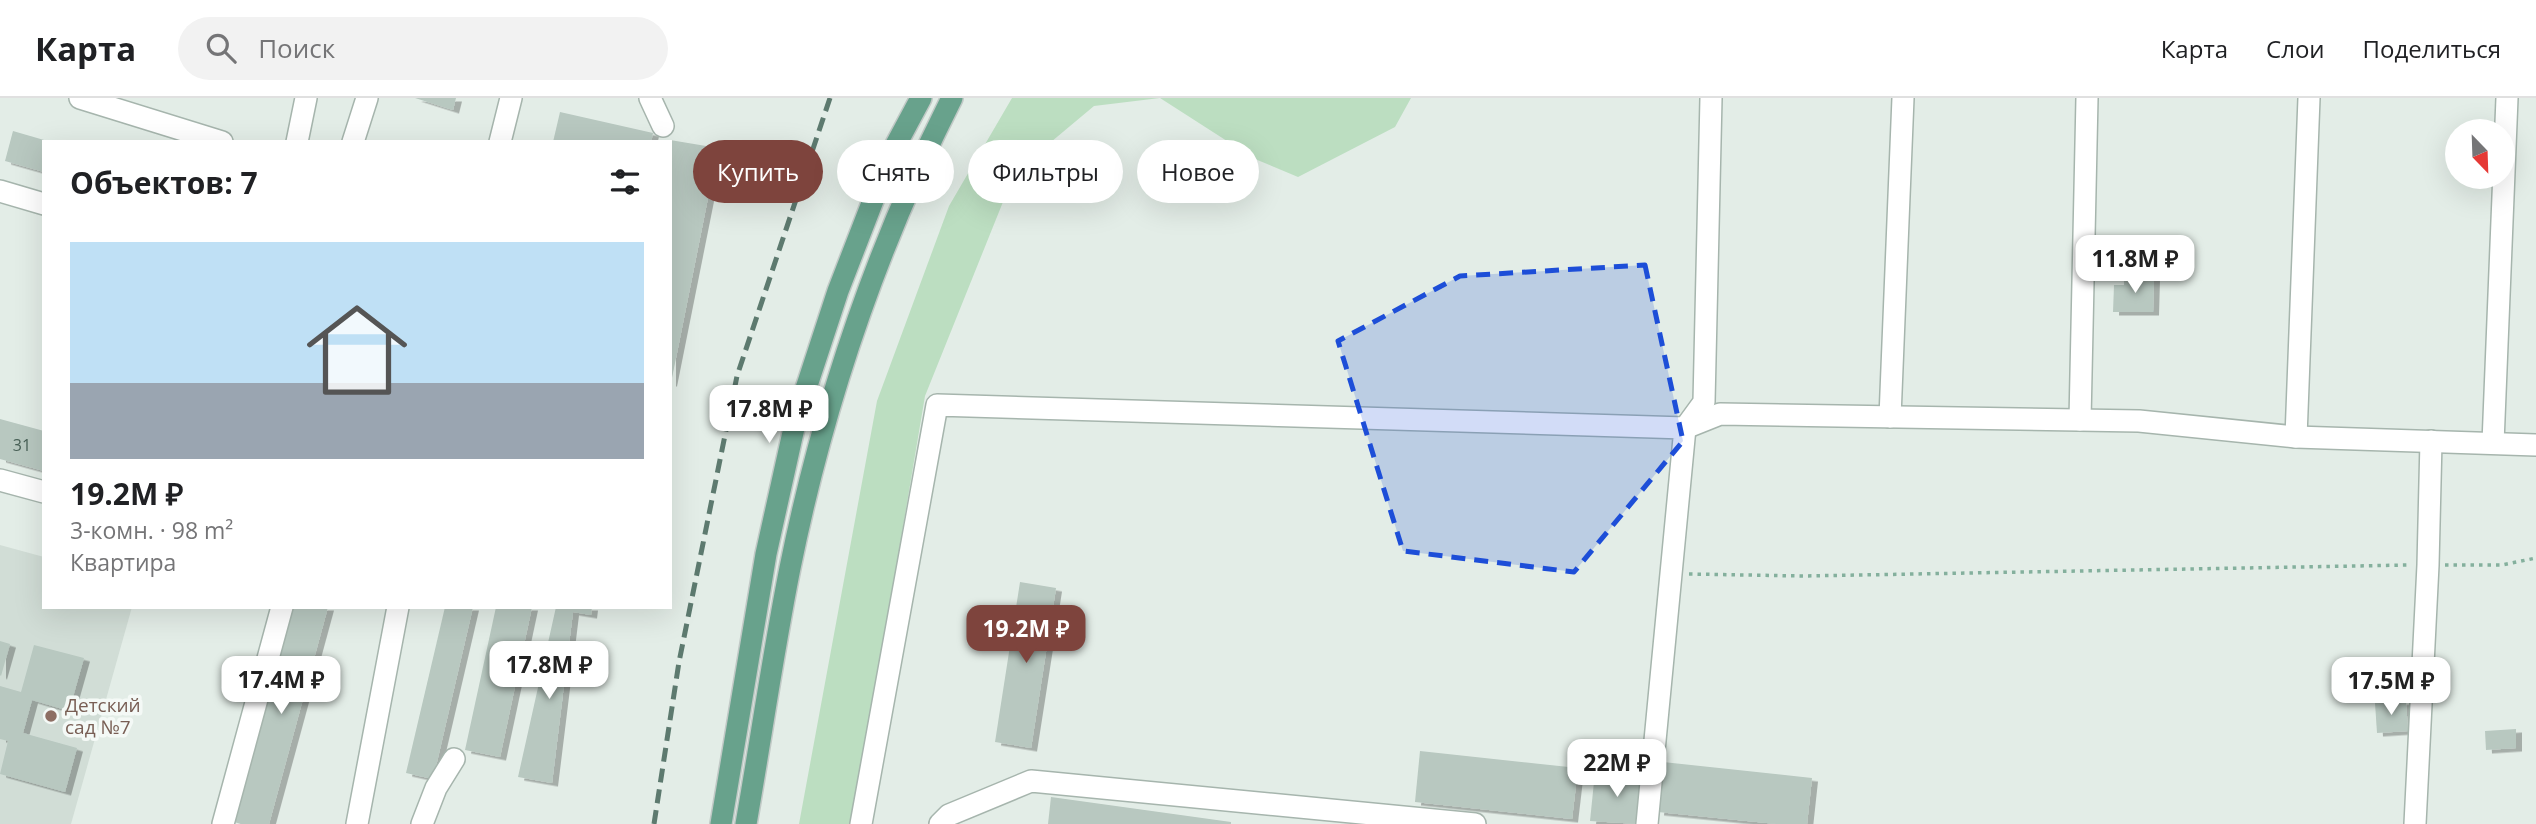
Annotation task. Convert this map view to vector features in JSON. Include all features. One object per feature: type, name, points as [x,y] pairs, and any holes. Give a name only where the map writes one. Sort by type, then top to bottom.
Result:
[{"type":"main road","points":[[721,824],[766,554],[796,419],[838,291],[862,228],[891,154],[921,98]]},
{"type":"main road","points":[[746,824],[790,567],[825,422],[866,295],[917,169],[953,98]]},
{"type":"street","points":[[80,98],[216,140]]},
{"type":"street","points":[[297,140],[306,98]]},
{"type":"street","points":[[354,140],[367,98]]},
{"type":"street","points":[[500,140],[511,98]]},
{"type":"street","points":[[650,98],[663,126]]},
{"type":"street","points":[[1647,824],[1685,428],[1704,402],[1711,98]]},
{"type":"street","points":[[1890,417],[1903,98]]},
{"type":"street","points":[[2080,420],[2087,98]]},
{"type":"street","points":[[2296,437],[2309,98]]},
{"type":"street","points":[[2493,443],[2507,98]]},
{"type":"street","points":[[0,191],[42,203]]},
{"type":"street","points":[[861,824],[937,405],[1685,428],[1720,414],[2139,421],[2296,437],[2536,445]]},
{"type":"street","points":[[2415,824],[2428,565],[2431,441]]},
{"type":"street","points":[[0,480],[42,491]]},
{"type":"street","points":[[223,824],[281,609]]},
{"type":"street","points":[[357,824],[398,609]]},
{"type":"street","points":[[422,824],[436,788],[454,759]]},
{"type":"street","points":[[940,824],[949,815],[1031,781],[1475,824]]},
{"type":"path","points":[[1670,574],[1804,576],[2502,565],[2536,558]]},
{"type":"highlighted area","points":[[1645,265],[1683,441],[1574,572],[1403,551],[1338,341],[1460,276]]},
{"type":"shaded area","name":"Детский сад №7","points":[[0,545],[42,556],[42,609],[131,609],[71,824],[0,824]]},
{"type":"green space","points":[[1012,98],[1160,98],[1094,106],[1053,140],[988,140]]},
{"type":"green space","points":[[1160,98],[1411,98],[1395,127],[1298,177],[1259,161],[1259,140],[1225,140]]},
{"type":"green space","points":[[968,173],[968,203],[1003,203],[925,396],[853,824],[799,824],[877,401],[954,197]]},
{"type":"building","points":[[415,98],[456,98],[453,110]]},
{"type":"building","points":[[560,112],[653,133],[651,140],[553,140]]},
{"type":"building","points":[[13,131],[44,140],[42,171],[5,161]]},
{"type":"building","points":[[672,140],[693,144],[693,203],[707,203],[672,378]]},
{"type":"building","points":[[2124,276],[2154,276],[2153,312],[2113,312],[2114,285],[2124,285]]},
{"type":"building","points":[[0,419],[42,430],[42,470],[0,459]]},
{"type":"building","points":[[1020,582],[1056,588],[1031,748],[995,742]]},
{"type":"building","points":[[292,609],[327,609],[269,824],[234,822]]},
{"type":"building","points":[[445,609],[473,609],[433,779],[406,773]]},
{"type":"building","points":[[496,609],[532,609],[500,757],[465,750]]},
{"type":"building","points":[[556,609],[592,609],[591,615],[573,612],[552,783],[518,777]]},
{"type":"building","points":[[0,641],[10,644],[1,676],[0,675]]},
{"type":"building","points":[[34,645],[84,658],[69,711],[32,700],[23,733],[77,748],[65,792],[0,774],[8,741],[0,739],[0,686],[21,692]]},
{"type":"building","points":[[2406,701],[2408,731],[2377,733],[2375,703]]},
{"type":"building","points":[[2516,729],[2516,748],[2486,750],[2485,731]]},
{"type":"building","points":[[1420,751],[1578,768],[1572,819],[1415,802]]},
{"type":"building","points":[[1663,762],[1812,778],[1807,824],[1777,824],[1658,812]]},
{"type":"building","points":[[1595,772],[1643,777],[1639,824],[1590,821]]},
{"type":"building","points":[[1051,797],[1231,822],[1231,824],[1048,824]]},
{"type":"railway","points":[[654,824],[679,662],[737,376],[830,98]]},
{"type":"place","name":"Детский сад №7","points":[[51,716]]}]
